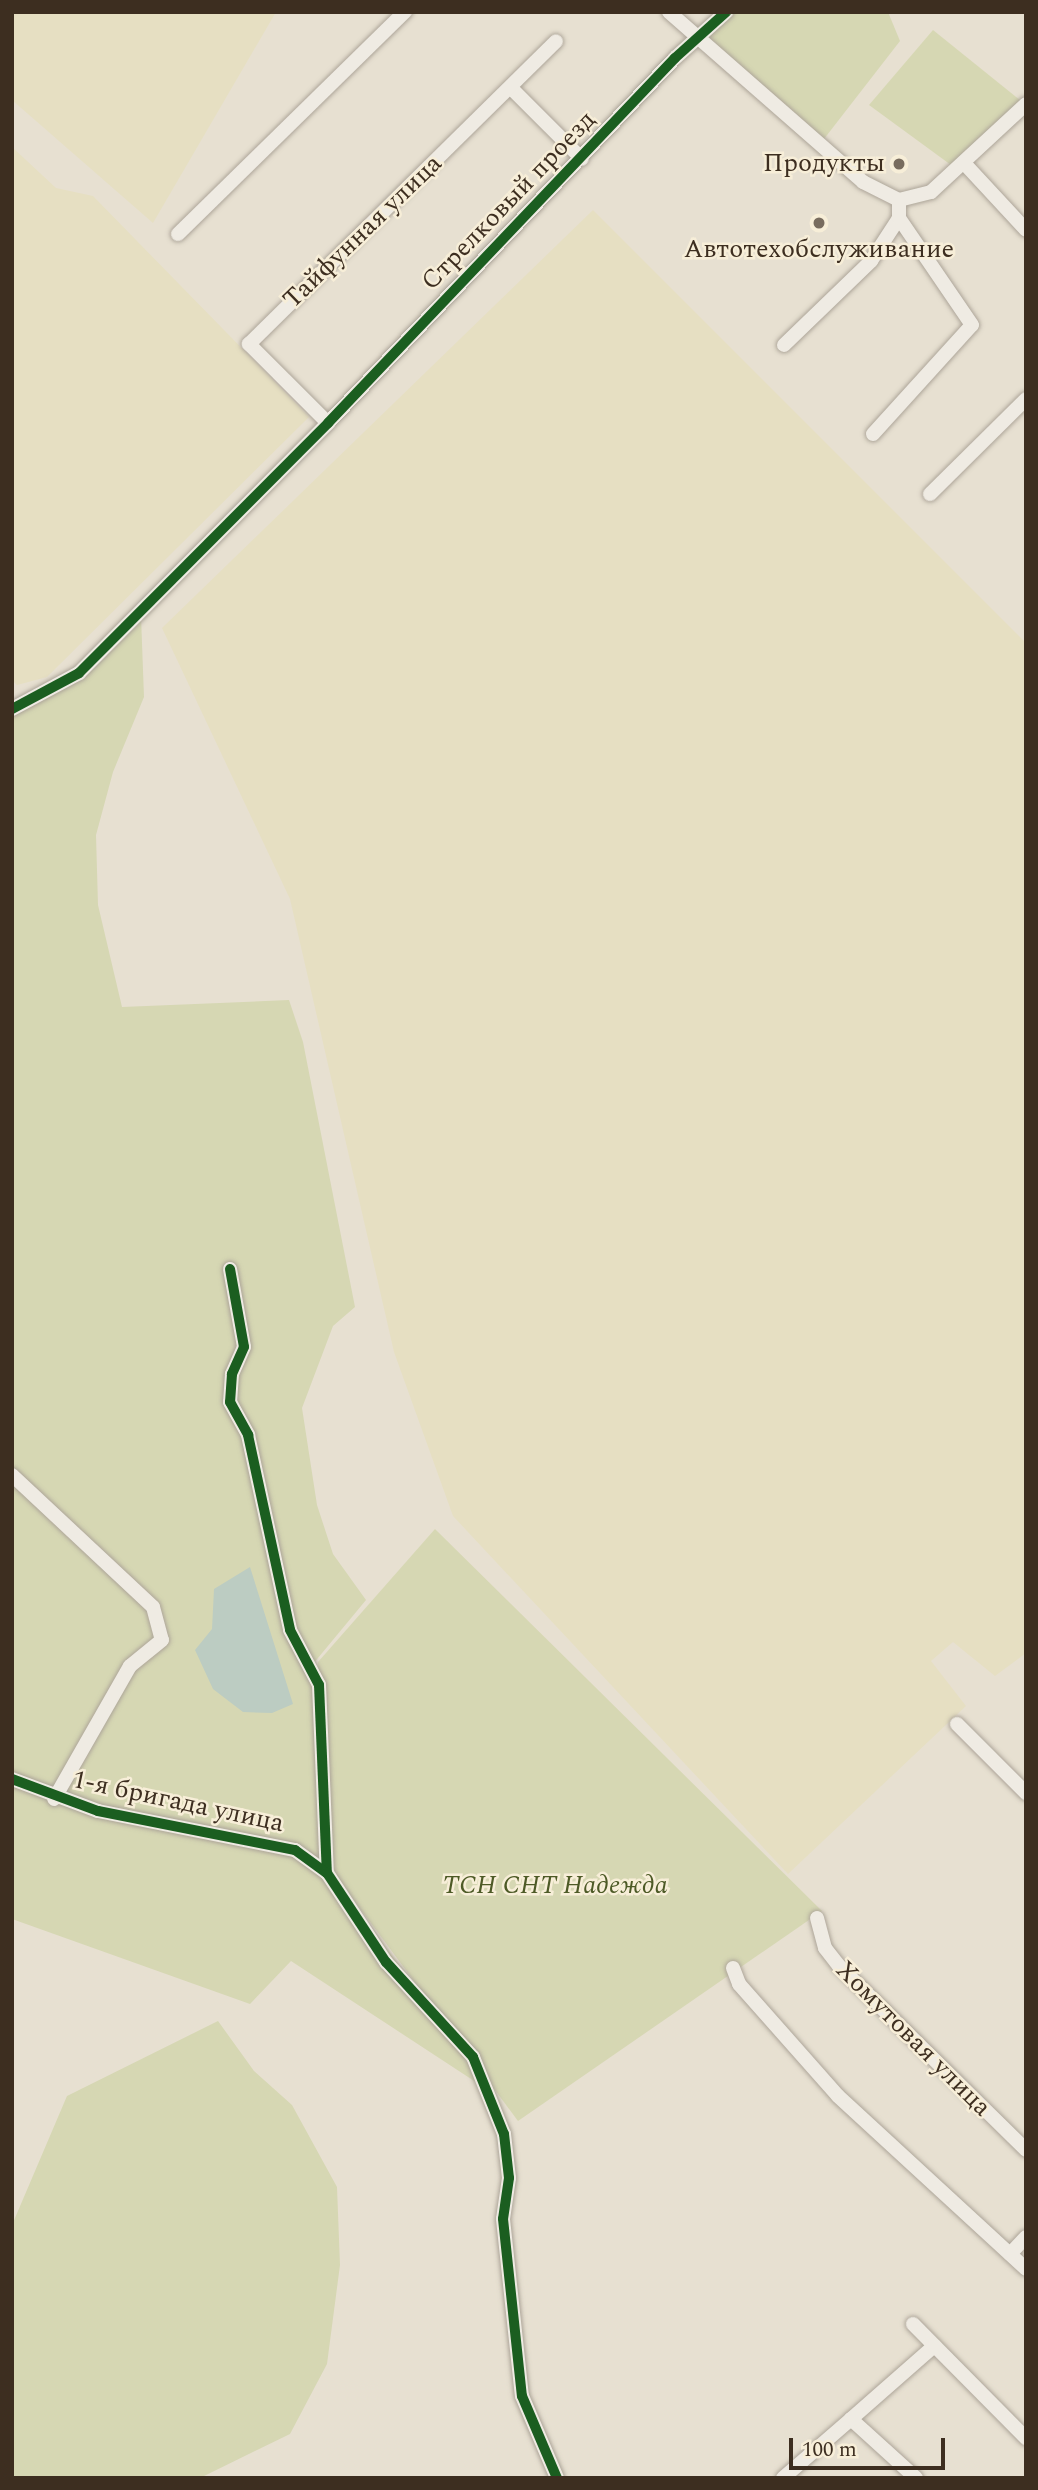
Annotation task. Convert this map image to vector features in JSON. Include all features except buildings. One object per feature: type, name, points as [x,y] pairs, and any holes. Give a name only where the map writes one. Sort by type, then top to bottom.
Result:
[{"type":"street","points":[[178,234],[405,12]]},
{"type":"street","points":[[668,12],[696,40],[863,181],[899,200],[932,192],[1026,104]]},
{"type":"street","name":"Стрелковый проезд","points":[[12,709],[79,673],[328,423],[726,12]]},
{"type":"street","name":"Тайфунная улица","points":[[328,423],[249,344],[511,88],[556,40]]},
{"type":"street","points":[[511,88],[582,159]]},
{"type":"street","points":[[964,163],[1026,230]]},
{"type":"street","points":[[784,345],[871,261],[899,218],[899,200]]},
{"type":"street","points":[[873,434],[972,325],[899,218]]},
{"type":"street","points":[[930,494],[1026,399]]},
{"type":"street","points":[[230,1269],[244,1347],[232,1374],[230,1402],[248,1435],[290,1630],[319,1685],[327,1872],[386,1962],[473,2057],[504,2134],[509,2178],[503,2219],[522,2396],[557,2478]]},
{"type":"street","points":[[12,1475],[153,1607],[162,1640],[130,1667],[54,1799]]},
{"type":"street","points":[[957,1724],[1026,1793]]},
{"type":"street","name":"1-я бригада улица","points":[[12,1779],[54,1799],[172,1829],[238,1835],[295,1850],[327,1872]]},
{"type":"street","name":"Хомутовая улица","points":[[817,1918],[825,1948],[839,1966],[1026,2150]]},
{"type":"street","points":[[733,1968],[739,1984],[838,2096],[1026,2269]]},
{"type":"street","points":[[1010,2254],[1026,2237]]},
{"type":"street","points":[[913,2324],[1026,2438]]},
{"type":"street","points":[[783,2478],[934,2346]]},
{"type":"street","points":[[851,2418],[916,2478]]},
{"type":"shaded area","points":[[12,12],[276,12],[153,223],[12,100]]},
{"type":"shaded area","points":[[12,147],[56,188],[93,196],[309,417],[47,677],[17,685],[12,680]]},
{"type":"shaded area","points":[[593,210],[1026,643],[1026,1653],[995,1676],[953,1642],[931,1661],[966,1706],[788,1874],[453,1516],[394,1352],[290,899],[162,628]]},
{"type":"shaded area","points":[[250,1567],[293,1704],[272,1713],[243,1712],[213,1689],[195,1650],[212,1629],[214,1589]]},
{"type":"green space","points":[[733,12],[888,12],[900,41],[824,139],[706,37]]},
{"type":"green space","points":[[933,30],[1020,100],[951,165],[869,105]]},
{"type":"green space","points":[[141,616],[144,697],[113,772],[96,835],[98,905],[122,1007],[289,1000],[303,1042],[355,1307],[333,1326],[302,1408],[317,1505],[333,1554],[366,1600],[313,1664],[323,1862],[494,2094],[291,1961],[250,2004],[12,1919],[12,712],[74,681]]},
{"type":"green space","name":"ТСН СНТ Надежда","points":[[435,1529],[822,1911],[518,2121],[330,1868],[318,1662]]},
{"type":"green space","points":[[218,2021],[254,2071],[292,2105],[337,2187],[340,2265],[327,2364],[290,2434],[200,2478],[12,2478],[12,2225],[67,2096]]},
{"type":"cycle path","points":[[12,709],[79,673],[328,423],[675,58],[726,12]]},
{"type":"cycle path","points":[[230,1269],[244,1347],[232,1374],[230,1402],[248,1435],[290,1630],[319,1685],[327,1873]]},
{"type":"cycle path","points":[[12,1779],[98,1811],[295,1850],[327,1873],[386,1962],[473,2057],[504,2134],[509,2178],[503,2219],[522,2396],[557,2478]]},
{"type":"place","name":"Продукты","points":[[899,164]]},
{"type":"place","name":"Автотехобслуживание","points":[[819,223]]}]
